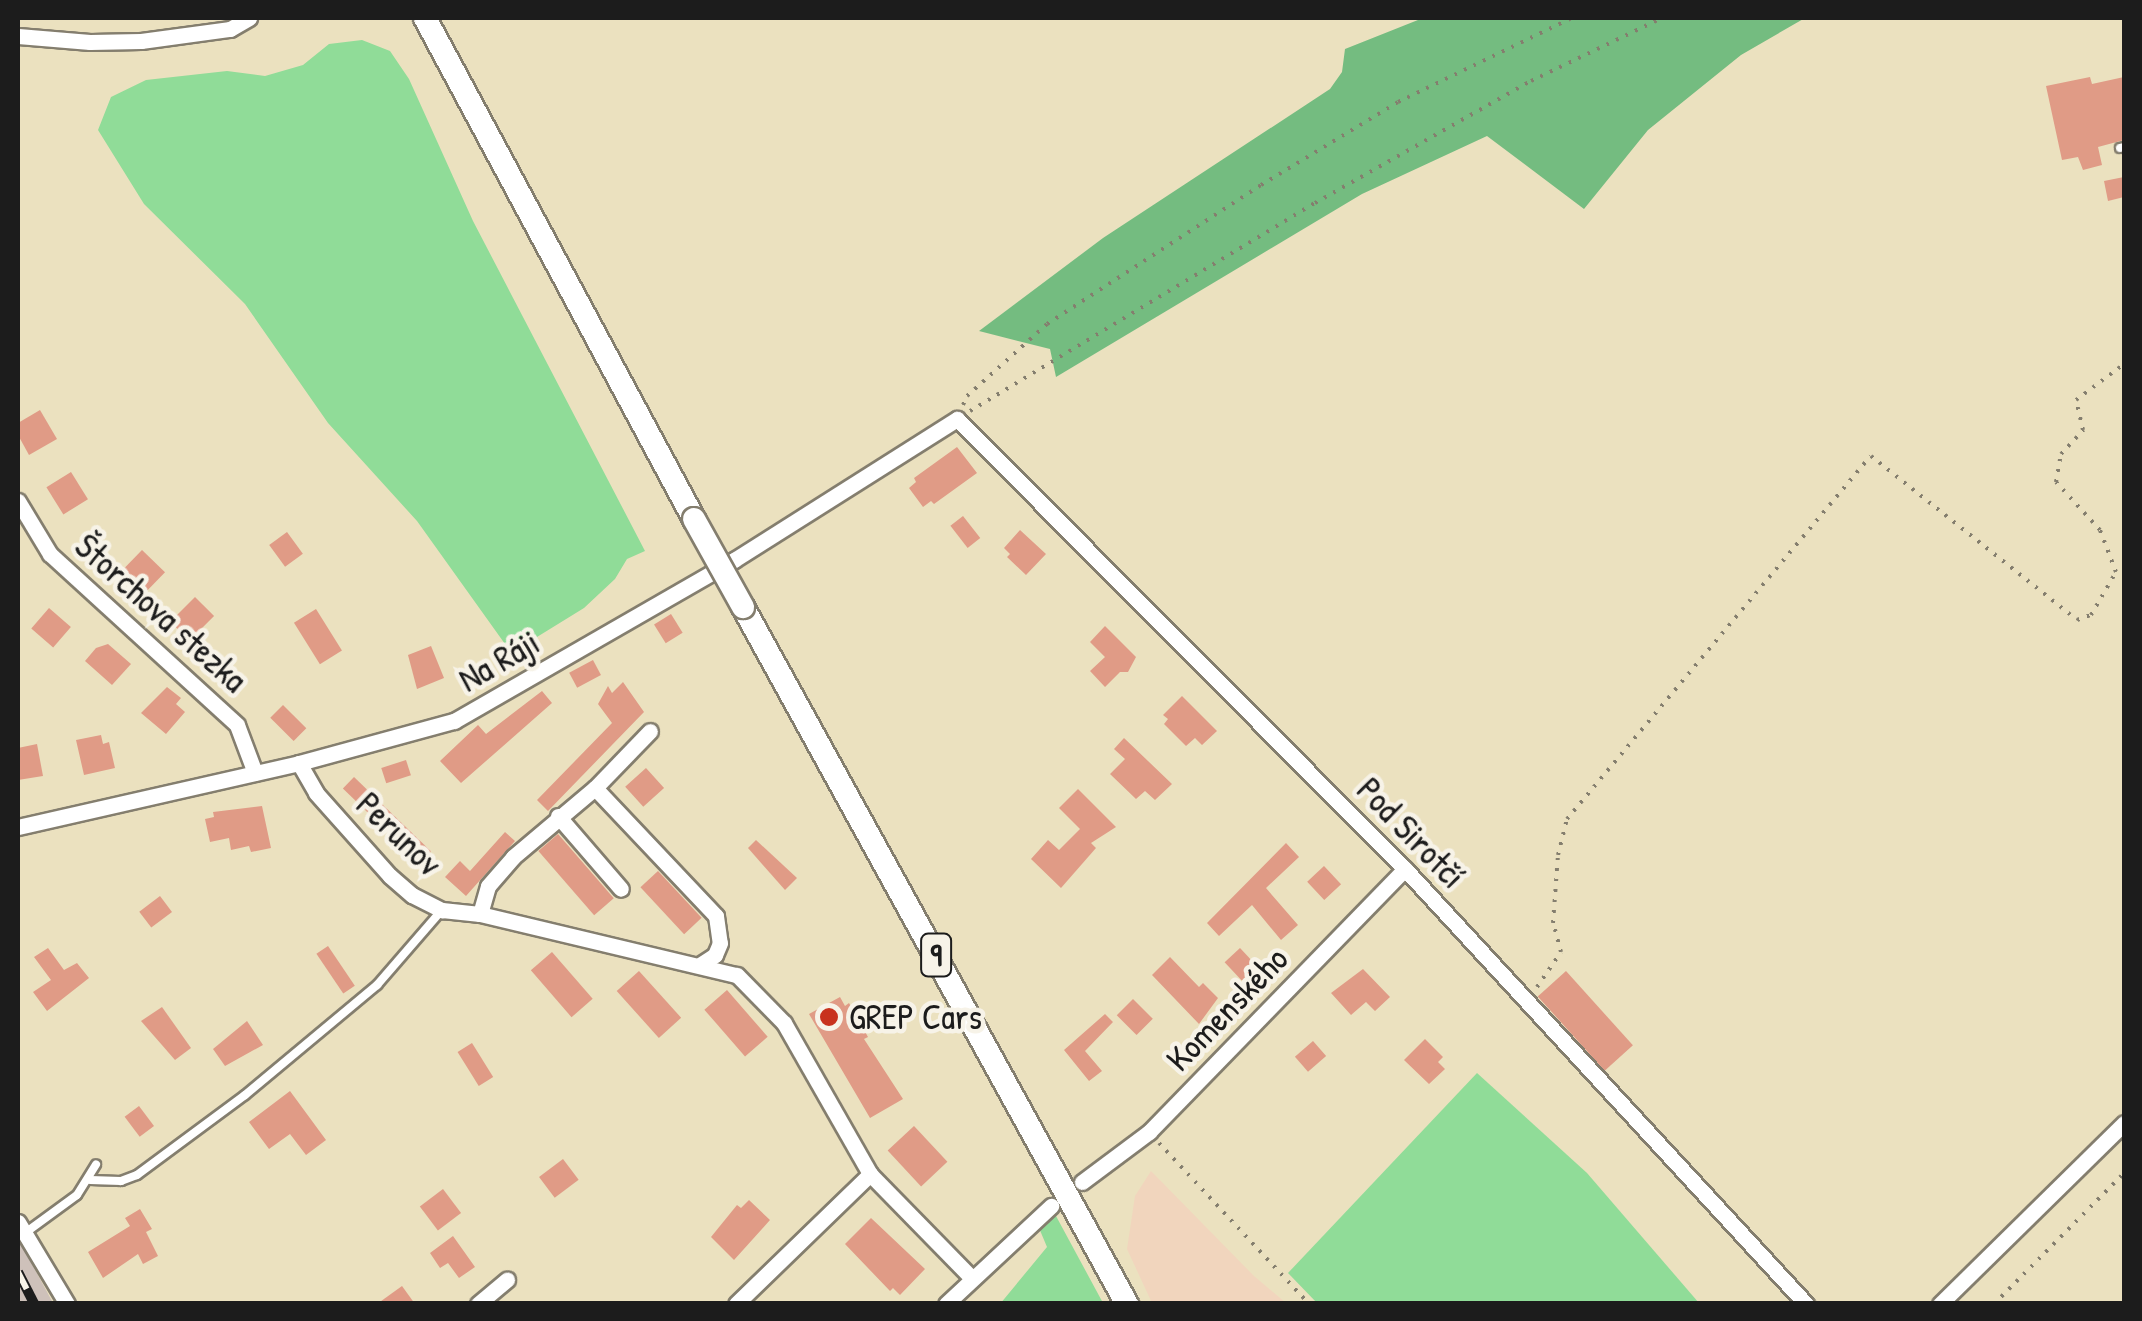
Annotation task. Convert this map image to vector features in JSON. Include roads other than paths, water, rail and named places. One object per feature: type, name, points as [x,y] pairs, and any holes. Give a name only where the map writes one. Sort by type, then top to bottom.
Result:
[{"type":"main road","name":"9","points":[[425,18],[694,519],[1127,1304]]},
{"type":"street","points":[[18,36],[51,41],[141,41],[230,30],[249,18]]},
{"type":"street","name":"Na Ráji","points":[[18,827],[299,763],[454,721],[734,560],[957,419]]},
{"type":"street","name":"Pod Sirotčí","points":[[957,419],[1405,868],[1806,1304]]},
{"type":"street","name":"Štorchova stezka","points":[[18,501],[50,554],[238,725],[255,773]]},
{"type":"street","name":"Perunov","points":[[480,914],[482,899],[498,874],[558,816],[594,788],[650,730]]},
{"type":"street","name":"Perunov","points":[[299,763],[316,793],[390,876],[412,895],[442,910],[480,914],[738,975],[784,1023],[870,1174],[971,1277]]},
{"type":"street","points":[[594,788],[716,916],[720,942],[715,955],[702,964]]},
{"type":"street","points":[[558,816],[621,889]]},
{"type":"street","name":"Komenského","points":[[1082,1182],[1149,1132],[1405,868]]},
{"type":"street","points":[[1940,1304],[2124,1123]]},
{"type":"street","points":[[736,1304],[870,1174]]},
{"type":"street","points":[[946,1304],[1051,1206]]},
{"type":"street","points":[[21,1228],[67,1304]]},
{"type":"street","points":[[478,1304],[507,1280]]},
{"type":"lane","points":[[90,1180],[121,1182],[137,1175],[245,1095],[376,985],[442,910]]},
{"type":"lane","points":[[21,1228],[90,1180],[96,1165]]},
{"type":"railway","points":[[18,1272],[34,1304]]},
{"type":"place","name":"GREP Cars","points":[[829,1017]]}]
